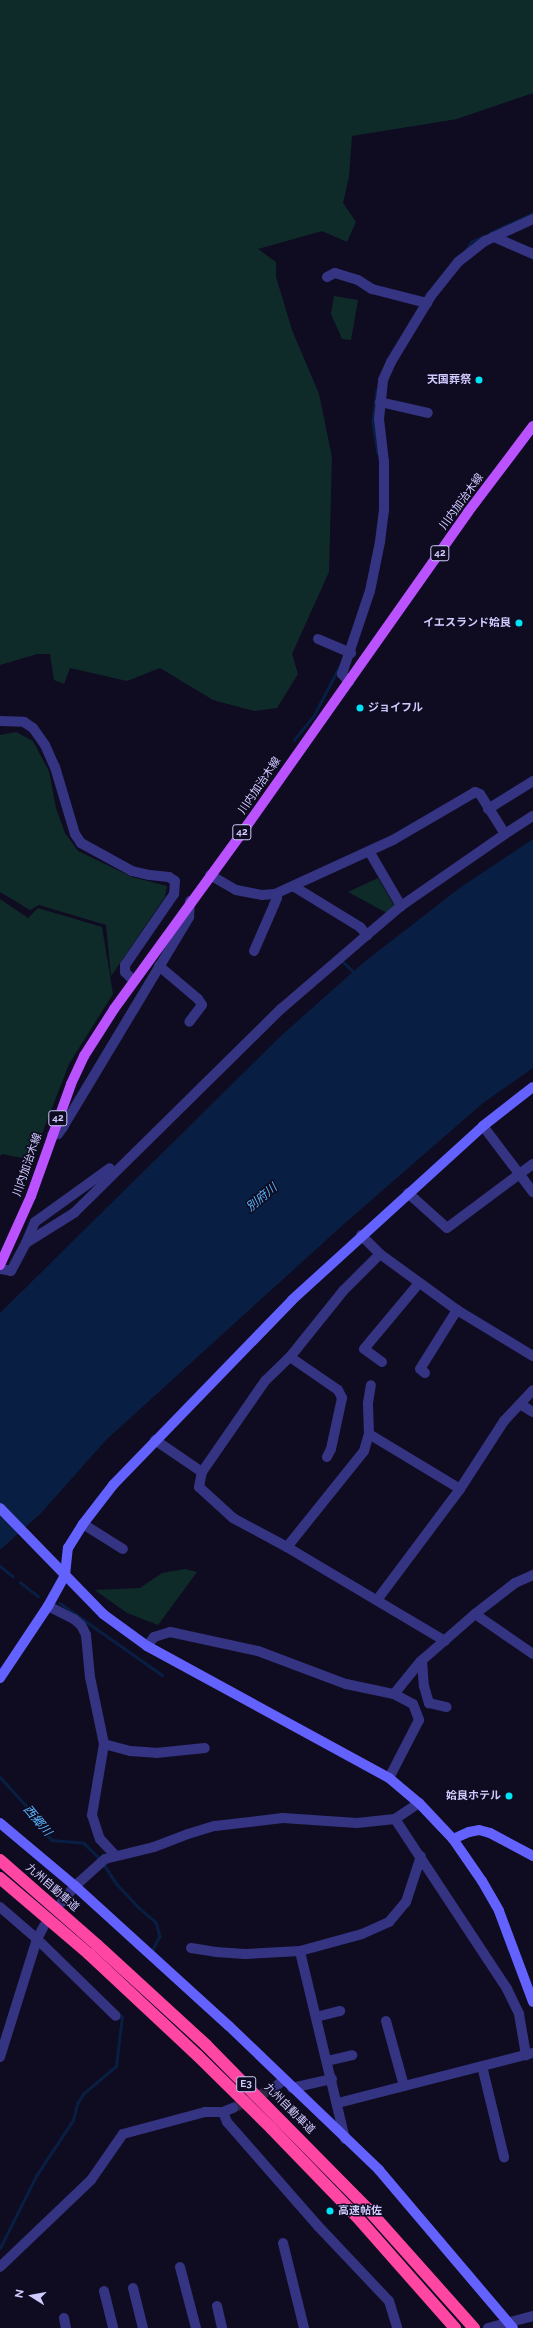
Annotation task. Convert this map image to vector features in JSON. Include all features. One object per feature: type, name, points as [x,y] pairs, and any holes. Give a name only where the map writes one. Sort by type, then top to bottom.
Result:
[{"type":"highway","name":"九州自動車道","points":[[0,1860],[97,1945],[206,2045],[367,2208],[474,2328]]},
{"type":"highway","name":"E3","points":[[0,1878],[89,1954],[198,2056],[271,2128],[358,2218],[455,2328]]},
{"type":"main road","name":"川内加治木線","points":[[0,1265],[31,1196],[52,1135],[84,1056],[190,901],[349,682],[468,512],[533,426]]},
{"type":"street","points":[[349,682],[342,674],[347,652],[370,591],[380,542],[384,511],[385,486],[379,419],[383,380],[423,302],[458,262],[474,248],[533,219]]},
{"type":"street","points":[[494,237],[533,254]]},
{"type":"street","points":[[327,277],[335,273],[358,280],[372,289],[423,302]]},
{"type":"street","points":[[380,402],[428,413]]},
{"type":"street","points":[[318,640],[347,652]]},
{"type":"street","points":[[0,721],[24,722],[33,728],[45,744],[55,767],[75,834],[81,843],[132,871],[169,877],[175,881],[174,894],[125,965],[125,972],[134,981]]},
{"type":"street","points":[[488,809],[533,782]]},
{"type":"street","points":[[210,875],[236,890],[262,895],[275,894],[369,851],[438,815],[475,792],[480,794],[505,834]]},
{"type":"street","points":[[26,1242],[74,1213],[281,1009],[401,906],[533,816]]},
{"type":"street","points":[[369,851],[401,906]]},
{"type":"street","points":[[293,886],[360,927],[367,936]]},
{"type":"street","points":[[254,951],[277,898],[275,894]]},
{"type":"street","points":[[52,1135],[58,1134],[63,1127],[189,917],[190,901]]},
{"type":"street","points":[[159,966],[198,999],[202,1005],[189,1022]]},
{"type":"street","points":[[0,1678],[48,1606],[65,1575],[68,1548],[83,1524],[113,1485],[292,1300],[361,1235],[483,1126],[533,1087]]},
{"type":"street","points":[[483,1126],[533,1192]]},
{"type":"street","points":[[0,1269],[11,1272],[35,1222],[121,1160],[138,1143]]},
{"type":"street","points":[[408,1193],[447,1228],[533,1164]]},
{"type":"street","points":[[361,1235],[380,1254],[456,1310],[533,1356]]},
{"type":"street","points":[[380,1254],[343,1291],[290,1357],[265,1381],[202,1472],[199,1487],[233,1518],[287,1547],[445,1641]]},
{"type":"street","points":[[382,1362],[364,1349],[419,1283]]},
{"type":"street","points":[[425,1373],[420,1369],[456,1310]]},
{"type":"street","points":[[290,1357],[338,1390],[342,1398],[331,1449],[327,1457]]},
{"type":"street","points":[[287,1547],[328,1494],[360,1458],[369,1434],[368,1403],[372,1385]]},
{"type":"street","points":[[377,1600],[460,1489],[504,1421],[533,1390]]},
{"type":"street","points":[[520,1404],[533,1412]]},
{"type":"street","points":[[369,1434],[460,1489]]},
{"type":"street","points":[[155,1440],[202,1472]]},
{"type":"street","points":[[0,1508],[103,1614],[147,1646],[389,1778],[419,1803],[453,1839],[498,1911],[533,2002]]},
{"type":"street","points":[[83,1524],[123,1549]]},
{"type":"street","points":[[394,1694],[422,1660],[475,1614],[515,1583],[533,1575]]},
{"type":"street","points":[[48,1606],[74,1619],[81,1625],[86,1635],[90,1677],[104,1744],[92,1815],[100,1839],[116,1856]]},
{"type":"street","points":[[475,1614],[533,1654]]},
{"type":"street","points":[[147,1646],[154,1637],[170,1632],[258,1651],[346,1684],[394,1694],[413,1704],[419,1720],[389,1778]]},
{"type":"street","points":[[422,1660],[424,1686],[429,1703],[447,1707]]},
{"type":"street","points":[[104,1744],[130,1751],[156,1753],[205,1748]]},
{"type":"street","points":[[62,1902],[75,1886],[105,1859],[154,1847],[188,1834],[215,1826],[283,1818],[357,1823],[395,1819],[419,1803]]},
{"type":"street","points":[[338,2103],[530,2054],[519,2014],[507,1990],[421,1856],[395,1819]]},
{"type":"street","points":[[0,1823],[75,1886],[229,2026],[379,2170],[510,2325]]},
{"type":"street","points":[[453,1839],[479,1830],[490,1833],[533,1856]]},
{"type":"street","points":[[190,1948],[245,1954],[300,1951],[362,1934],[389,1922],[406,1902],[421,1856]]},
{"type":"street","points":[[0,1908],[37,1938],[116,2016]]},
{"type":"street","points":[[0,2057],[37,1938],[44,1926]]},
{"type":"street","points":[[300,1951],[338,2103],[345,2139]]},
{"type":"street","points":[[316,2017],[340,2011]]},
{"type":"street","points":[[386,2021],[404,2086]]},
{"type":"street","points":[[327,2061],[352,2055]]},
{"type":"street","points":[[482,2066],[504,2157]]},
{"type":"street","points":[[292,2088],[332,2079]]},
{"type":"street","points":[[272,2089],[284,2080]]},
{"type":"street","points":[[0,2267],[91,2180],[123,2134],[205,2112],[223,2112],[233,2108]]},
{"type":"street","points":[[223,2112],[227,2122],[308,2215],[389,2301],[397,2328]]},
{"type":"street","points":[[283,2244],[304,2328]]},
{"type":"street","points":[[180,2267],[196,2328]]},
{"type":"street","points":[[134,2288],[143,2328]]},
{"type":"street","points":[[104,2291],[114,2328]]},
{"type":"street","points":[[217,2306],[222,2328]]},
{"type":"street","points":[[488,2328],[510,2325],[533,2316]]},
{"type":"street","points":[[64,2318],[66,2328]]},
{"type":"green space","points":[[0,0],[533,0],[533,93],[457,119],[352,136],[349,177],[343,203],[356,222],[347,242],[322,231],[258,249],[276,262],[276,277],[292,330],[319,394],[332,457],[329,572],[292,654],[298,674],[277,708],[254,711],[213,700],[160,668],[127,681],[70,668],[64,684],[54,680],[50,654],[37,654],[0,665]]},
{"type":"green space","points":[[334,296],[358,300],[351,340],[342,339],[331,314]]},
{"type":"green space","points":[[16,732],[33,741],[49,771],[56,808],[65,833],[78,851],[132,877],[167,886],[165,897],[111,976],[106,925],[39,905],[30,910],[0,892],[0,735]]},
{"type":"green space","points":[[378,878],[395,907],[387,913],[348,892]]},
{"type":"green space","points":[[0,899],[28,918],[38,908],[102,927],[113,994],[69,1064],[41,1136],[27,1159],[2,1154],[0,1156]]},
{"type":"green space","points":[[185,1569],[197,1572],[158,1625],[127,1613],[95,1590],[140,1588],[162,1573]]},
{"type":"water","name":"別府川","points":[[533,839],[533,1068],[483,1103],[345,1223],[106,1440],[41,1513],[0,1550],[0,1313],[283,1034],[363,963],[461,887]]},
{"type":"waterway","points":[[490,233],[533,213]]},
{"type":"waterway","points":[[466,250],[471,242],[484,236]]},
{"type":"waterway","points":[[377,390],[373,422],[378,453]]},
{"type":"waterway","points":[[294,740],[314,715],[339,667]]},
{"type":"waterway","points":[[341,960],[355,973]]},
{"type":"waterway","points":[[0,1566],[13,1576]]},
{"type":"waterway","points":[[20,1582],[38,1596]]},
{"type":"waterway","points":[[60,1603],[162,1675]]},
{"type":"waterway","name":"西郷川","points":[[0,1777],[31,1811],[45,1833],[52,1840],[84,1843],[101,1860]]},
{"type":"waterway","name":"西郷川","points":[[105,1866],[116,1883],[138,1907],[156,1922],[160,1936],[153,1950]]},
{"type":"waterway","points":[[0,2248],[36,2176],[73,2120],[77,2104],[83,2094],[116,2066],[122,2016]]},
{"type":"tunnel","points":[[233,2108],[272,2089]]},
{"type":"place","name":"天国葬祭","points":[[479,380]]},
{"type":"place","name":"イエスランド姶良","points":[[519,623]]},
{"type":"place","name":"ジョイフル","points":[[360,708]]},
{"type":"place","name":"姶良ホテル","points":[[509,1796]]},
{"type":"place","name":"高速帖佐","points":[[330,2211]]}]
